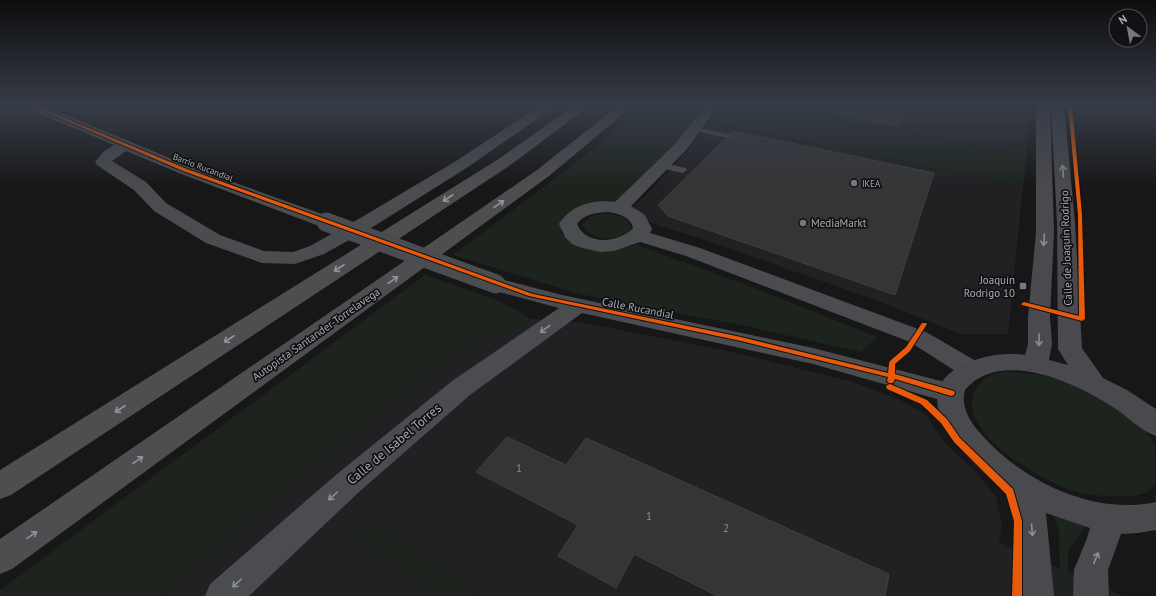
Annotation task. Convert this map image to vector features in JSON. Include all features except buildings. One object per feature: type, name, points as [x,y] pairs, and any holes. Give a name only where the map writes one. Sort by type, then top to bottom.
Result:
[{"type":"highway","points":[[0,486],[503,163],[545,133]]},
{"type":"highway","name":"Autopista Santander-Torrelavega","points":[[0,558],[544,173],[592,133]]},
{"type":"main road","name":"Calle de Joaquín Rodrigo","points":[[1036,364],[1040,344],[1039,317],[1045,232],[1044,133]]},
{"type":"main road","name":"Calle de Joaquín Rodrigo","points":[[1060,133],[1066,223],[1070,349],[1094,384]]},
{"type":"main road","points":[[1156,425],[1131,404],[1094,384],[1036,364],[998,363],[972,370],[957,382],[951,393],[953,412],[967,439],[990,462],[1028,491],[1057,503],[1108,518],[1130,520],[1156,516]]},
{"type":"main road","points":[[1028,491],[1036,578],[1036,596]]},
{"type":"main road","points":[[1091,596],[1091,570],[1104,538],[1108,518]]},
{"type":"street","name":"Barrio Rucandial","points":[[96,133],[185,170],[326,222]]},
{"type":"street","points":[[125,145],[108,155],[103,162],[140,186],[160,207],[213,238],[246,251],[262,257],[295,258],[317,250],[370,221],[462,164],[509,133]]},
{"type":"street","points":[[619,208],[663,166],[693,133]]},
{"type":"street","points":[[600,207],[619,208],[634,214],[642,223],[644,230],[639,236],[626,243],[605,246],[577,239],[568,229],[568,224],[570,219],[582,211],[600,207]]},
{"type":"street","name":"Calle Rucandial","points":[[326,222],[496,284],[531,295],[577,306],[741,339],[892,376],[951,393]]},
{"type":"street","points":[[639,236],[736,268],[918,338],[972,370]]},
{"type":"street","name":"Calle de Isabel Torres","points":[[223,596],[348,483],[455,393],[577,306]]},
{"type":"lane","points":[[713,133],[728,136]]},
{"type":"lane","points":[[663,166],[683,170]]},
{"type":"shaded area","points":[[611,133],[685,133],[616,204],[567,215],[563,219],[561,233],[569,240],[622,248],[637,245],[749,286],[877,337],[861,352],[741,325],[580,294],[453,255],[595,148]]},
{"type":"shaded area","points":[[701,133],[757,133],[1023,187],[1008,334],[961,334],[881,302],[702,239],[651,223],[634,207],[681,158]]},
{"type":"shaded area","points":[[757,133],[907,133],[1027,156],[1023,187]]},
{"type":"shaded area","points":[[907,133],[1028,133],[1027,156]]},
{"type":"shaded area","points":[[605,214],[622,217],[628,222],[631,229],[619,236],[605,238],[592,235],[586,231],[582,225],[592,216]]},
{"type":"shaded area","points":[[425,275],[495,300],[521,312],[530,319],[501,338],[487,332],[423,378],[342,442],[161,596],[0,596],[0,590]]},
{"type":"shaded area","points":[[530,319],[586,323],[727,351],[850,381],[898,399],[925,414],[944,442],[974,470],[996,497],[1002,526],[999,542],[1124,596],[161,596],[342,442],[423,378],[488,331],[501,338]]},
{"type":"shaded area","points":[[1006,372],[1056,378],[1083,388],[1097,395],[1133,421],[1146,432],[1155,445],[1156,484],[1147,492],[1131,496],[1100,496],[1081,493],[1042,477],[1004,452],[988,437],[977,421],[972,405],[976,389],[982,381],[997,373]]},
{"type":"shaded area","points":[[1052,513],[1087,525],[1068,551],[1068,596],[1060,596],[1059,532]]},
{"type":"shaded area","points":[[353,520],[366,528],[371,523],[481,596],[444,596],[345,529]]},
{"type":"cycle path","points":[[97,133],[185,170],[531,295],[741,339],[892,376],[951,393]]},
{"type":"cycle path","points":[[1024,304],[1082,319],[1080,215],[1073,133]]},
{"type":"cycle path","points":[[891,381],[892,363],[908,349],[924,324]]},
{"type":"cycle path","points":[[890,387],[924,402],[944,421],[957,440],[1010,492],[1018,521],[1017,596]]},
{"type":"place","name":"IKEA","points":[[854,183]]},
{"type":"place","name":"MediaMarkt","points":[[803,223]]},
{"type":"place","name":"Joaquín Rodrigo 10","points":[[1023,286]]}]
